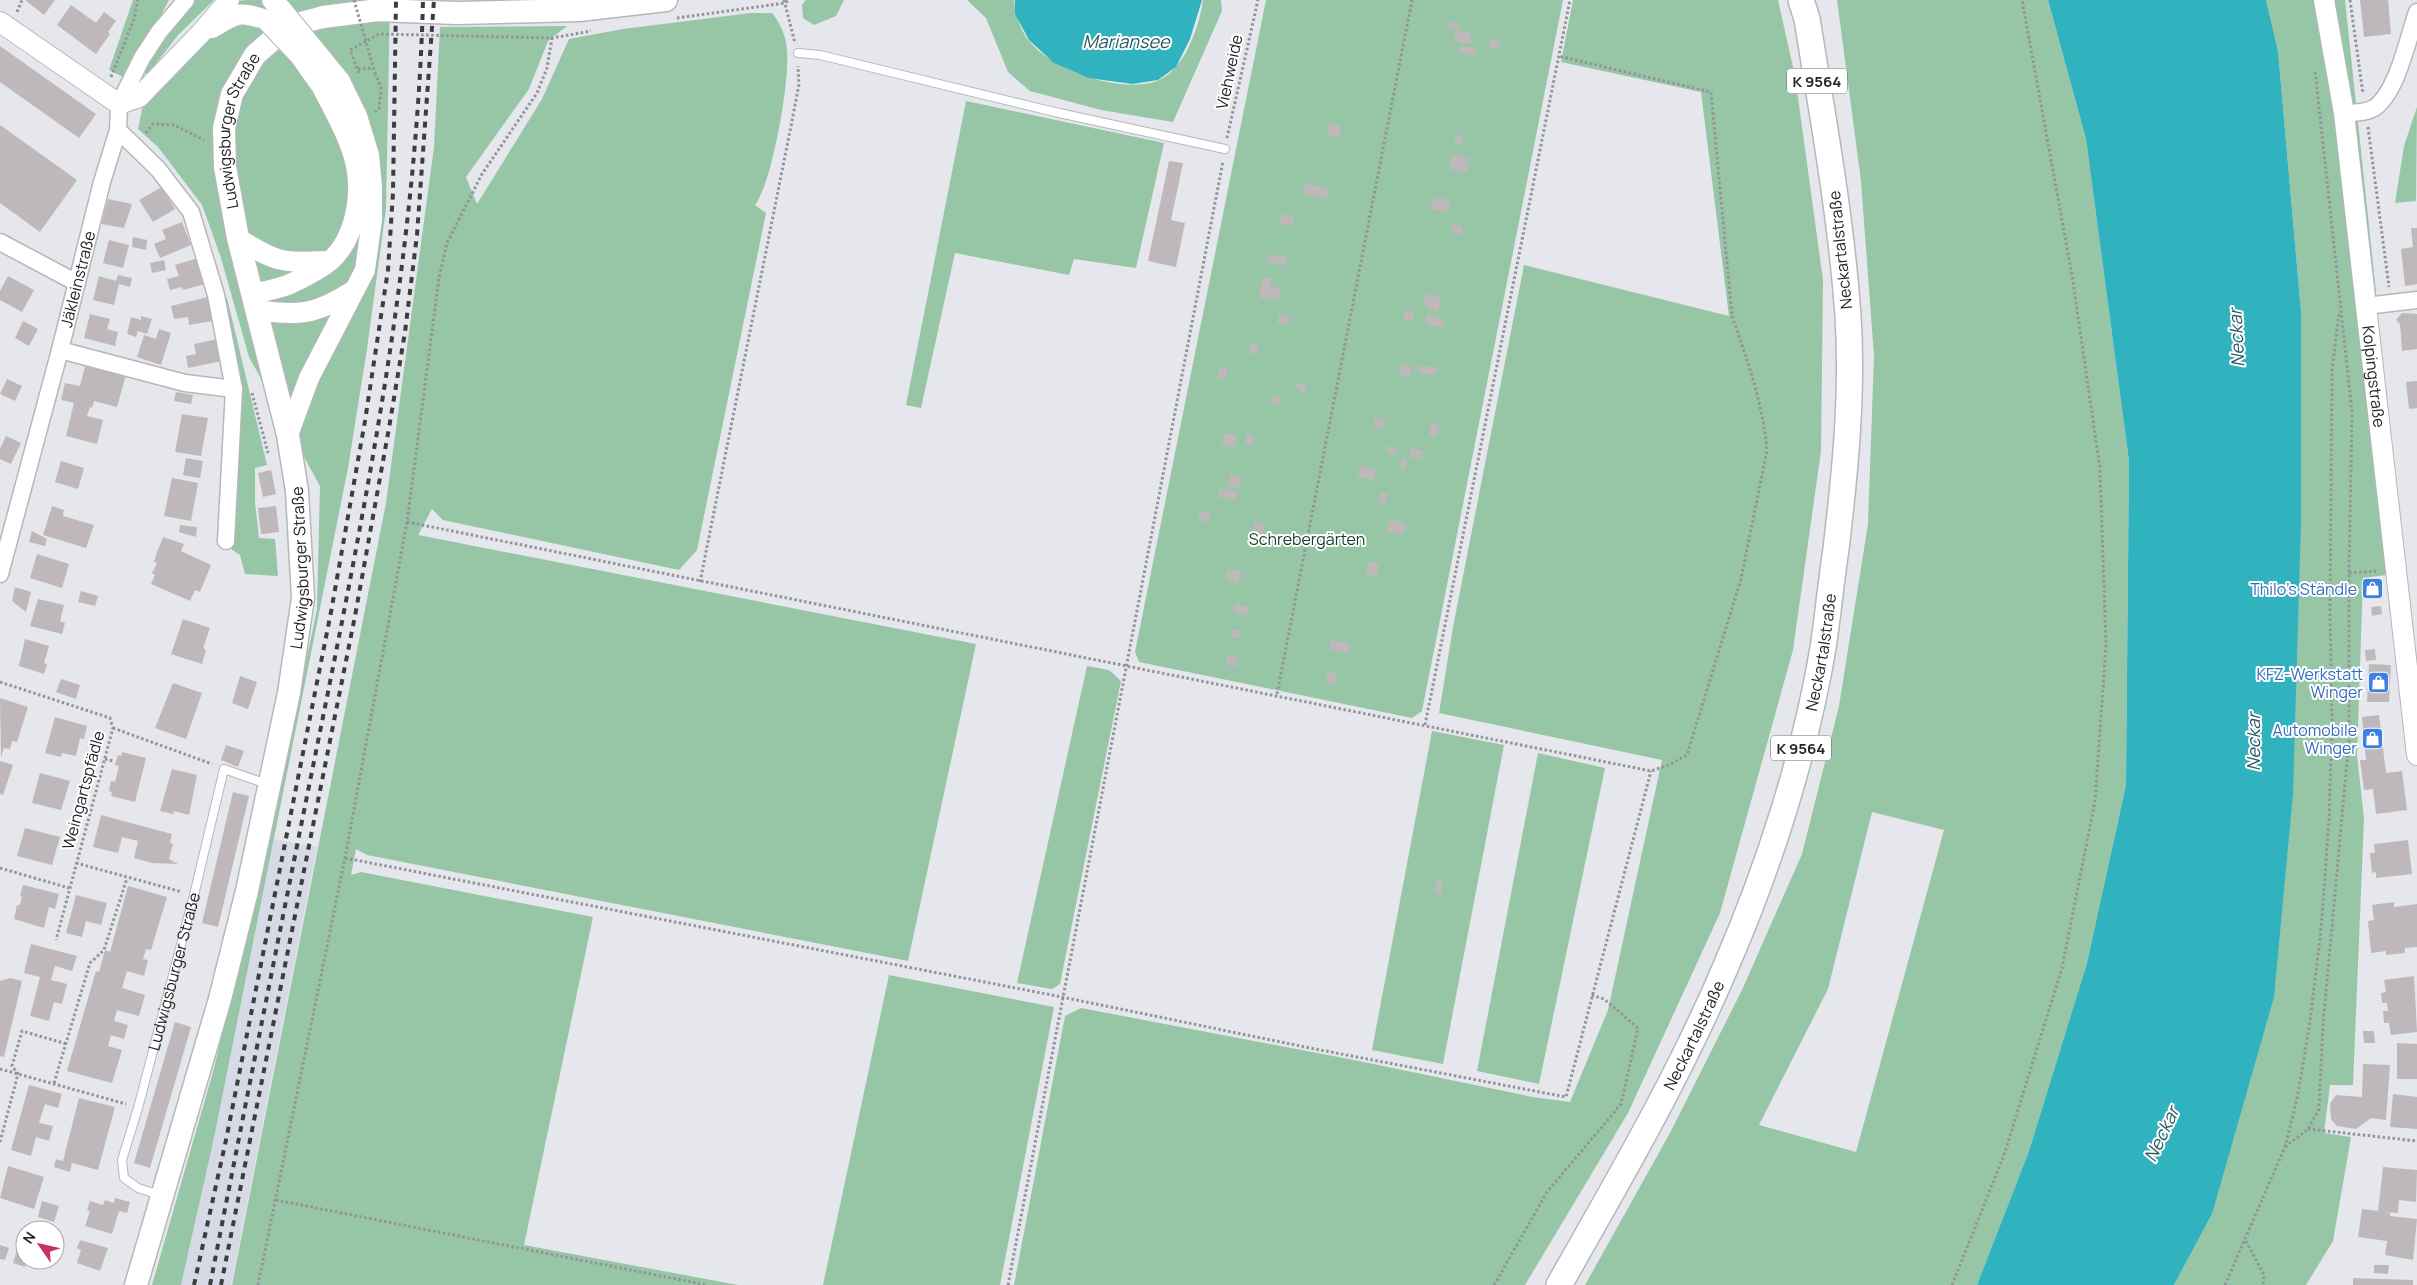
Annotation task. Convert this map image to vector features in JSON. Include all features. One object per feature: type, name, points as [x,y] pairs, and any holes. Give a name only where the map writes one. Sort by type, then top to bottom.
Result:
[{"type":"main road","name":"Ludwigsburger Straße","points":[[136,1285],[220,999],[247,891],[289,693],[303,598],[297,491],[288,435],[238,238],[225,167],[224,128],[232,94],[255,55],[270,41],[297,24],[323,17],[378,10],[456,13],[579,10],[666,0]]},
{"type":"main road","name":"Neckartalstraße","points":[[1559,1285],[1656,1110],[1693,1038],[1727,964],[1757,886],[1782,812],[1804,738],[1823,649],[1845,476],[1848,318],[1830,162],[1807,19],[1802,0]]},
{"type":"street","name":"Jäkleinstraße","points":[[0,574],[60,350],[102,182],[118,130],[111,99],[159,32],[186,0]]},
{"type":"street","points":[[0,22],[111,99],[139,97],[201,34],[229,0]]},
{"type":"street","name":"Kolpingstraße","points":[[2324,0],[2344,113],[2395,570],[2413,689],[2417,755]]},
{"type":"street","points":[[201,34],[237,14],[252,15],[273,10],[357,116],[369,156],[372,187],[372,220],[365,270],[309,378],[288,435]]},
{"type":"street","points":[[2344,113],[2365,112],[2375,108],[2384,98],[2392,86],[2417,12]]},
{"type":"street","points":[[254,302],[289,285],[330,260],[346,239],[355,217],[358,190],[355,162],[331,84]]},
{"type":"street","points":[[118,130],[158,170],[191,212],[216,295],[234,389],[226,541]]},
{"type":"street","points":[[238,238],[272,259],[292,263],[330,260]]},
{"type":"street","points":[[0,242],[77,283]]},
{"type":"street","points":[[254,302],[303,314],[329,307],[353,291]]},
{"type":"street","points":[[2366,306],[2417,300]]},
{"type":"street","points":[[60,350],[184,383],[234,389]]},
{"type":"lane","points":[[798,53],[820,55],[1059,113],[1225,149]]},
{"type":"lane","points":[[224,769],[269,785]]},
{"type":"lane","name":"Ludwigsburger Straße","points":[[163,1196],[138,1188],[124,1178],[122,1160],[138,1108],[194,895],[224,769]]},
{"type":"path","points":[[111,99],[138,0]]},
{"type":"path","points":[[354,0],[373,68],[381,88],[379,109],[372,114]]},
{"type":"path","points":[[700,582],[799,84],[798,53],[784,2],[789,0]]},
{"type":"path","name":"Viehweide","points":[[1008,1285],[1225,149],[1258,0]]},
{"type":"path","points":[[1277,694],[1412,0]]},
{"type":"path","points":[[1425,725],[1570,0]]},
{"type":"path","points":[[1952,1285],[2004,1155],[2062,968],[2095,801],[2106,645],[2100,469],[2072,276],[2032,43],[2022,0]]},
{"type":"path","points":[[2350,0],[2391,303]]},
{"type":"path","points":[[361,78],[350,50],[379,34],[452,36]]},
{"type":"path","points":[[258,1285],[345,858],[407,522],[439,278],[447,243],[482,174],[538,93],[547,68],[552,38]]},
{"type":"path","points":[[407,522],[700,582],[1277,694],[1651,771],[1669,765],[1687,755],[1741,578],[1767,450],[1765,428],[1744,349],[1732,316],[1711,92],[1558,56]]},
{"type":"path","points":[[2285,1147],[2308,1129],[2319,1109],[2323,1025],[2349,740],[2349,573],[2352,412],[2314,61]]},
{"type":"path","points":[[358,70],[373,68]]},
{"type":"path","points":[[141,139],[153,124],[174,125],[203,140],[224,140]]},
{"type":"path","points":[[2225,1285],[2285,1147],[2297,1099],[2310,1022],[2321,930],[2329,821],[2332,724],[2330,612],[2332,371],[2340,308]]},
{"type":"path","points":[[2349,573],[2395,570]]},
{"type":"path","name":"Weingartspfädle","points":[[0,682],[110,718],[113,728],[56,940]]},
{"type":"path","points":[[113,728],[224,769]]},
{"type":"path","points":[[104,759],[113,761]]},
{"type":"path","points":[[345,858],[1566,1097],[1591,994],[1651,771]]},
{"type":"path","name":"Weingartspfädle","points":[[76,863],[194,895]]},
{"type":"path","points":[[0,868],[69,888]]},
{"type":"path","points":[[54,1083],[90,963],[104,950],[127,878]]},
{"type":"path","points":[[1494,1285],[1547,1192],[1621,1104],[1638,1028],[1604,999],[1591,994]]},
{"type":"path","points":[[18,1074],[12,1066],[22,1031],[67,1044]]},
{"type":"path","points":[[0,1069],[138,1108]]},
{"type":"path","points":[[0,1142],[18,1074]]},
{"type":"path","points":[[2308,1129],[2417,1141]]},
{"type":"path","points":[[276,1200],[708,1285]]},
{"type":"path","points":[[2246,1240],[2264,1275],[2263,1285]]},
{"type":"shaded area","points":[[274,839],[317,847],[231,1285],[181,1285],[214,1138]]},
{"type":"green space","points":[[133,0],[169,0],[127,79],[109,70]]},
{"type":"green space","points":[[194,0],[214,0],[178,35],[147,75],[141,68]]},
{"type":"green space","points":[[390,0],[386,209],[367,349],[348,468],[214,1138],[181,1285],[152,1285],[213,1072],[269,842],[317,609],[320,486],[249,357],[221,258],[202,205],[158,147],[138,129],[144,100],[236,1]]},
{"type":"green space","points":[[806,0],[844,0],[836,16],[814,25],[803,18],[802,5]]},
{"type":"green space","points":[[967,0],[1014,0],[1017,17],[1023,32],[1041,53],[1071,71],[1107,82],[1125,84],[1142,84],[1157,81],[1175,68],[1183,58],[1194,35],[1203,0],[1221,0],[1222,11],[1173,122],[1101,110],[1030,91],[1008,72],[986,18]]},
{"type":"green space","name":"Schrebergärten","points":[[1266,0],[1563,0],[1422,711],[1412,718],[1139,662],[1135,652]]},
{"type":"green space","points":[[1573,0],[1778,0],[1795,76],[1823,280],[1821,451],[1793,650],[1720,913],[1628,1113],[1525,1285],[1014,1285],[1065,1016],[1081,1008],[1354,1060],[1533,1097],[1570,1102],[1608,1010],[1662,760],[1439,713],[1453,627],[1524,265],[1729,316],[1701,92],[1561,62]]},
{"type":"green space","points":[[1837,0],[2048,0],[2086,139],[2129,461],[2126,785],[2087,963],[2029,1151],[1977,1285],[1585,1285],[1670,1133],[1742,990],[1802,854],[1839,706],[1868,524],[1874,356],[1861,181]],"holes":[[[1872,812],[1944,830],[1856,1152],[1759,1125],[1828,989]]]},
{"type":"green space","points":[[2266,0],[2345,0],[2376,292],[2388,438],[2376,440],[2386,575],[2363,578],[2357,755],[2364,819],[2353,1085],[2330,1085],[2324,1133],[2351,1137],[2333,1241],[2306,1285],[2174,1285],[2212,1214],[2301,312],[2278,51]]},
{"type":"green space","points":[[751,13],[772,13],[778,21],[786,40],[786,84],[768,176],[755,205],[766,213],[697,550],[679,570],[443,520],[432,509],[418,535],[976,644],[908,961],[367,855],[356,849],[351,875],[361,872],[593,917],[524,1245],[738,1285],[232,1285],[386,503],[434,147],[440,27],[567,26],[548,41],[529,89],[466,177],[477,204],[542,99],[569,39],[623,29]]},
{"type":"green space","points":[[966,101],[1164,143],[1136,268],[1074,259],[1069,275],[955,253],[921,408],[906,405]]},
{"type":"green space","points":[[2417,107],[2416,201],[2395,203],[2404,146]]},
{"type":"green space","points":[[227,298],[267,465],[255,468],[255,502],[259,538],[275,539],[278,576],[245,574],[240,555],[231,549],[238,390],[223,299]]},
{"type":"green space","points":[[1087,666],[1109,670],[1121,681],[1060,984],[1052,989],[1017,983]]},
{"type":"green space","points":[[1432,731],[1504,745],[1443,1064],[1372,1050]]},
{"type":"green space","points":[[1538,753],[1605,768],[1539,1084],[1477,1071]]},
{"type":"green space","points":[[889,975],[1054,1007],[1000,1285],[823,1285]]},
{"type":"water","name":"Mariansee","points":[[1015,0],[1202,0],[1190,39],[1176,67],[1158,80],[1132,84],[1089,78],[1054,63],[1029,40],[1015,14]]},
{"type":"water","name":"Neckar","points":[[2048,0],[2266,0],[2278,51],[2301,312],[2301,521],[2293,794],[2274,997],[2212,1214],[2174,1285],[1977,1285],[2029,1151],[2087,963],[2126,785],[2129,461],[2086,139]]},
{"type":"building","points":[[25,0],[55,0],[44,15]]},
{"type":"building","points":[[2360,0],[2388,0],[2391,34],[2364,37]]},
{"type":"building","points":[[71,5],[96,23],[104,12],[116,21],[108,32],[110,34],[96,54],[57,25]]},
{"type":"building","points":[[1449,22],[1460,24],[1459,30],[1448,28]]},
{"type":"building","points":[[1455,31],[1471,33],[1470,44],[1454,41]]},
{"type":"building","points":[[1491,40],[1501,42],[1499,50],[1489,48]]},
{"type":"building","points":[[0,46],[96,114],[79,138],[0,82]]},
{"type":"building","points":[[1460,46],[1476,48],[1475,56],[1459,53]]},
{"type":"building","points":[[1330,123],[1341,126],[1339,138],[1327,135]]},
{"type":"building","points":[[0,125],[77,180],[40,232],[0,203]]},
{"type":"building","points":[[1456,135],[1463,136],[1462,145],[1454,143]]},
{"type":"building","points":[[1452,155],[1470,158],[1467,173],[1449,169]]},
{"type":"building","points":[[1169,161],[1183,163],[1171,220],[1185,223],[1176,267],[1148,261]]},
{"type":"building","points":[[1305,183],[1329,189],[1327,199],[1303,194]]},
{"type":"building","points":[[162,187],[175,209],[153,222],[139,200]]},
{"type":"building","points":[[1434,197],[1451,200],[1448,213],[1431,209]]},
{"type":"building","points":[[108,199],[132,204],[124,228],[101,224]]},
{"type":"building","points":[[1282,214],[1294,216],[1292,226],[1280,224]]},
{"type":"building","points":[[182,222],[191,245],[160,258],[154,244],[166,239],[162,230]]},
{"type":"building","points":[[1452,224],[1463,226],[1462,234],[1451,233]]},
{"type":"building","points":[[2411,228],[2417,228],[2417,284],[2405,286],[2401,249],[2413,247]]},
{"type":"building","points":[[133,237],[147,240],[146,250],[132,247]]},
{"type":"building","points":[[109,240],[129,245],[123,268],[103,263]]},
{"type":"building","points":[[1268,254],[1287,257],[1286,265],[1267,262]]},
{"type":"building","points":[[198,258],[205,284],[183,290],[182,287],[170,290],[167,279],[179,276],[175,265]]},
{"type":"building","points":[[164,260],[166,270],[152,273],[150,263]]},
{"type":"building","points":[[118,275],[132,278],[130,287],[119,284],[114,305],[93,300],[99,276],[116,281]]},
{"type":"building","points":[[8,276],[34,290],[22,312],[0,300],[0,291]]},
{"type":"building","points":[[1262,277],[1272,278],[1270,286],[1280,288],[1278,301],[1259,298]]},
{"type":"building","points":[[1426,293],[1441,297],[1438,312],[1427,309],[1428,305],[1424,304]]},
{"type":"building","points":[[208,297],[212,321],[189,325],[188,317],[174,319],[171,306]]},
{"type":"building","points":[[1405,310],[1414,312],[1412,322],[1403,320]]},
{"type":"building","points":[[2402,313],[2417,314],[2417,349],[2402,351],[2400,324],[2396,320]]},
{"type":"building","points":[[90,314],[110,319],[107,329],[118,332],[115,346],[84,338]]},
{"type":"building","points":[[1279,314],[1290,316],[1287,326],[1277,323]]},
{"type":"building","points":[[1427,315],[1445,319],[1443,328],[1425,323]]},
{"type":"building","points":[[141,316],[152,319],[147,334],[138,331],[136,337],[127,334],[131,317],[141,320]]},
{"type":"building","points":[[23,321],[38,329],[29,346],[15,338]]},
{"type":"building","points":[[159,329],[171,333],[161,365],[137,357],[144,335],[156,339]]},
{"type":"building","points":[[218,339],[222,361],[188,368],[186,356],[196,354],[194,344]]},
{"type":"building","points":[[1250,344],[1258,345],[1257,354],[1249,353]]},
{"type":"building","points":[[86,363],[126,375],[117,407],[94,401],[92,408],[90,407],[87,416],[103,420],[97,444],[66,436],[74,403],[61,400],[65,383],[80,386]]},
{"type":"building","points":[[1402,364],[1412,367],[1410,377],[1399,375]]},
{"type":"building","points":[[1419,365],[1437,368],[1436,375],[1418,372]]},
{"type":"building","points":[[1220,367],[1228,369],[1225,380],[1217,378]]},
{"type":"building","points":[[7,379],[22,386],[15,401],[0,394]]},
{"type":"building","points":[[2417,381],[2417,408],[2409,409],[2406,382]]},
{"type":"building","points":[[1297,383],[1306,385],[1305,393],[1300,392],[1300,389],[1296,388]]},
{"type":"building","points":[[176,392],[193,395],[191,404],[174,401]]},
{"type":"building","points":[[1272,395],[1280,397],[1279,405],[1270,404]]},
{"type":"building","points":[[182,414],[208,418],[201,456],[175,452]]},
{"type":"building","points":[[1374,418],[1386,420],[1384,428],[1373,425]]},
{"type":"building","points":[[1431,423],[1440,424],[1437,437],[1429,436]]},
{"type":"building","points":[[1225,433],[1237,436],[1234,448],[1222,445]]},
{"type":"building","points":[[1247,434],[1254,435],[1253,445],[1245,444]]},
{"type":"building","points":[[6,436],[21,443],[11,464],[0,459],[0,449]]},
{"type":"building","points":[[1387,446],[1397,447],[1396,455],[1387,454]]},
{"type":"building","points":[[1411,448],[1423,451],[1421,460],[1409,457]]},
{"type":"building","points":[[186,458],[203,461],[200,478],[183,475]]},
{"type":"building","points":[[1401,459],[1407,460],[1405,470],[1399,469]]},
{"type":"building","points":[[61,461],[84,468],[78,489],[55,482]]},
{"type":"building","points":[[1360,466],[1376,469],[1374,480],[1358,477]]},
{"type":"building","points":[[271,470],[276,494],[263,497],[258,473]]},
{"type":"building","points":[[1230,474],[1241,476],[1239,488],[1228,486]]},
{"type":"building","points":[[172,478],[198,483],[191,521],[164,516]]},
{"type":"building","points":[[1220,488],[1237,491],[1236,500],[1218,497]]},
{"type":"building","points":[[1381,493],[1388,494],[1385,504],[1378,502]]},
{"type":"building","points":[[52,506],[64,510],[63,516],[94,525],[86,548],[43,535]]},
{"type":"building","points":[[276,506],[279,532],[261,534],[258,508]]},
{"type":"building","points":[[1200,511],[1211,513],[1209,522],[1198,520]]},
{"type":"building","points":[[1389,519],[1406,523],[1403,535],[1386,531]]},
{"type":"building","points":[[1254,522],[1265,524],[1263,536],[1252,534]]},
{"type":"building","points":[[180,525],[197,527],[196,537],[179,532]]},
{"type":"building","points":[[32,531],[47,539],[45,546],[29,542]]},
{"type":"building","points":[[163,537],[184,544],[181,551],[211,565],[200,592],[195,590],[190,601],[151,584],[155,575],[152,573],[157,563],[154,562]]},
{"type":"building","points":[[37,554],[69,564],[62,588],[30,578]]},
{"type":"building","points":[[1368,561],[1379,564],[1376,576],[1366,574]]},
{"type":"building","points":[[1227,569],[1241,571],[1238,583],[1225,581]]},
{"type":"building","name":"Thilo's Ständle","points":[[2378,581],[2380,596],[2368,597],[2366,582]]},
{"type":"building","points":[[15,587],[31,592],[26,612],[12,601]]},
{"type":"building","points":[[81,591],[98,596],[95,606],[78,602]]},
{"type":"building","points":[[38,599],[64,605],[60,621],[65,623],[62,634],[30,626]]},
{"type":"building","points":[[1235,604],[1249,607],[1247,615],[1233,613]]},
{"type":"building","points":[[2381,606],[2382,614],[2372,616],[2371,607]]},
{"type":"building","points":[[183,619],[210,628],[203,648],[206,650],[202,664],[171,654]]},
{"type":"building","points":[[1232,630],[1241,631],[1240,638],[1231,637]]},
{"type":"building","points":[[25,639],[49,646],[44,663],[47,664],[44,674],[19,666]]},
{"type":"building","points":[[1331,640],[1350,644],[1349,653],[1329,650]]},
{"type":"building","points":[[2375,649],[2376,660],[2366,661],[2365,650]]},
{"type":"building","points":[[1228,655],[1238,658],[1236,667],[1226,664]]},
{"type":"building","name":"KFZ-Werkstatt Winger","points":[[2369,664],[2391,665],[2389,702],[2367,702]]},
{"type":"building","points":[[1328,671],[1336,673],[1334,684],[1326,682]]},
{"type":"building","points":[[240,676],[257,682],[248,709],[232,703]]},
{"type":"building","points":[[61,679],[80,685],[76,699],[56,692]]},
{"type":"building","points":[[173,683],[202,693],[186,739],[155,728]]},
{"type":"building","points":[[0,698],[28,707],[17,742],[12,741],[10,749],[4,748],[1,757]]},
{"type":"building","points":[[2379,715],[2386,773],[2402,771],[2407,810],[2376,814],[2373,789],[2364,790],[2360,760],[2366,760],[2362,717]]},
{"type":"building","points":[[55,717],[87,726],[84,739],[80,738],[76,756],[62,753],[61,757],[45,753]]},
{"type":"building","points":[[226,745],[244,751],[238,767],[221,760]]},
{"type":"building","points":[[122,752],[146,758],[135,802],[111,796],[112,792],[109,791],[111,781],[115,782],[119,766],[115,765],[118,755],[121,756]]},
{"type":"building","points":[[0,761],[13,765],[3,795],[0,794]]},
{"type":"building","points":[[172,769],[197,775],[189,815],[174,811],[173,814],[160,811]]},
{"type":"building","points":[[40,773],[70,781],[61,810],[32,803]]},
{"type":"building","points":[[233,792],[249,796],[218,927],[202,923]]},
{"type":"building","points":[[101,815],[172,834],[170,843],[173,844],[169,859],[178,864],[152,863],[134,858],[138,841],[122,837],[118,853],[93,847]]},
{"type":"building","points":[[25,828],[60,837],[52,865],[17,856]]},
{"type":"building","points":[[2408,840],[2412,874],[2376,878],[2376,872],[2372,873],[2370,853],[2375,853],[2374,844]]},
{"type":"building","points":[[1437,879],[1443,880],[1441,894],[1434,893]]},
{"type":"building","points":[[23,885],[59,894],[55,909],[49,907],[44,928],[14,919],[17,905],[20,905]]},
{"type":"building","points":[[128,886],[167,897],[151,950],[146,949],[143,959],[148,960],[144,976],[127,971],[122,988],[145,995],[139,1016],[117,1010],[114,1021],[128,1025],[124,1039],[111,1035],[108,1046],[122,1050],[112,1083],[67,1071],[96,971],[99,972],[105,950],[110,952]]},
{"type":"building","points":[[76,895],[107,903],[101,925],[86,921],[82,937],[66,933]]},
{"type":"building","points":[[2394,902],[2394,907],[2417,904],[2417,947],[2405,948],[2405,953],[2386,955],[2386,951],[2371,953],[2368,921],[2374,920],[2372,905]]},
{"type":"building","points":[[31,944],[77,956],[72,971],[55,966],[51,980],[67,984],[62,1004],[54,1002],[49,1021],[30,1016],[40,977],[24,973]]},
{"type":"building","points":[[2414,976],[2417,1032],[2391,1035],[2389,1023],[2384,1023],[2383,1011],[2388,1011],[2387,1003],[2382,1003],[2381,993],[2386,992],[2384,980]]},
{"type":"building","points":[[10,978],[22,981],[4,1057],[0,1056],[0,981]]},
{"type":"building","points":[[175,1022],[191,1027],[150,1168],[134,1163]]},
{"type":"building","points":[[2363,1031],[2374,1031],[2375,1043],[2364,1043]]},
{"type":"building","points":[[2397,1043],[2417,1044],[2417,1079],[2397,1079]]},
{"type":"building","points":[[2363,1064],[2390,1065],[2386,1120],[2371,1118],[2356,1129],[2337,1126],[2331,1119],[2330,1104],[2336,1095],[2362,1097]]},
{"type":"building","points":[[29,1085],[62,1094],[58,1108],[45,1104],[39,1123],[53,1126],[49,1141],[36,1137],[31,1156],[11,1150]]},
{"type":"building","points":[[2393,1094],[2417,1097],[2417,1129],[2390,1127]]},
{"type":"building","points":[[79,1098],[115,1107],[98,1170],[72,1163],[70,1172],[54,1167],[56,1159],[63,1161]]},
{"type":"building","points":[[8,1166],[44,1177],[34,1209],[0,1198]]},
{"type":"building","points":[[2383,1167],[2417,1170],[2416,1202],[2399,1200],[2398,1213],[2383,1212],[2390,1213],[2390,1216],[2417,1219],[2413,1260],[2385,1255],[2387,1241],[2358,1237],[2362,1209],[2378,1211]]},
{"type":"building","points":[[115,1198],[130,1202],[127,1213],[119,1211],[112,1234],[85,1226],[90,1211],[87,1210],[90,1201],[103,1205],[105,1200],[114,1203]]},
{"type":"building","points":[[42,1201],[59,1206],[55,1220],[38,1217]]},
{"type":"building","points":[[80,1240],[108,1248],[100,1271],[77,1263],[81,1250],[77,1248]]},
{"type":"building","points":[[0,1245],[9,1248],[5,1260],[0,1259]]},
{"type":"building","points":[[2374,1265],[2389,1265],[2388,1274],[2374,1273]]},
{"type":"building","points":[[2353,1278],[2413,1280],[2413,1285],[2353,1285]]},
{"type":"railway","points":[[194,1285],[226,1140],[331,612],[365,421],[388,270],[393,193],[396,0]]},
{"type":"railway","points":[[210,1285],[375,443],[402,267],[412,178],[423,0]]},
{"type":"railway","points":[[221,1285],[355,616],[405,332],[417,235],[434,0]]},
{"type":"place","name":"Thilo's Ständle","points":[[2373,589]]},
{"type":"place","name":"KFZ-Werkstatt Winger","points":[[2379,683]]},
{"type":"place","name":"Automobile Winger","points":[[2373,739]]}]
